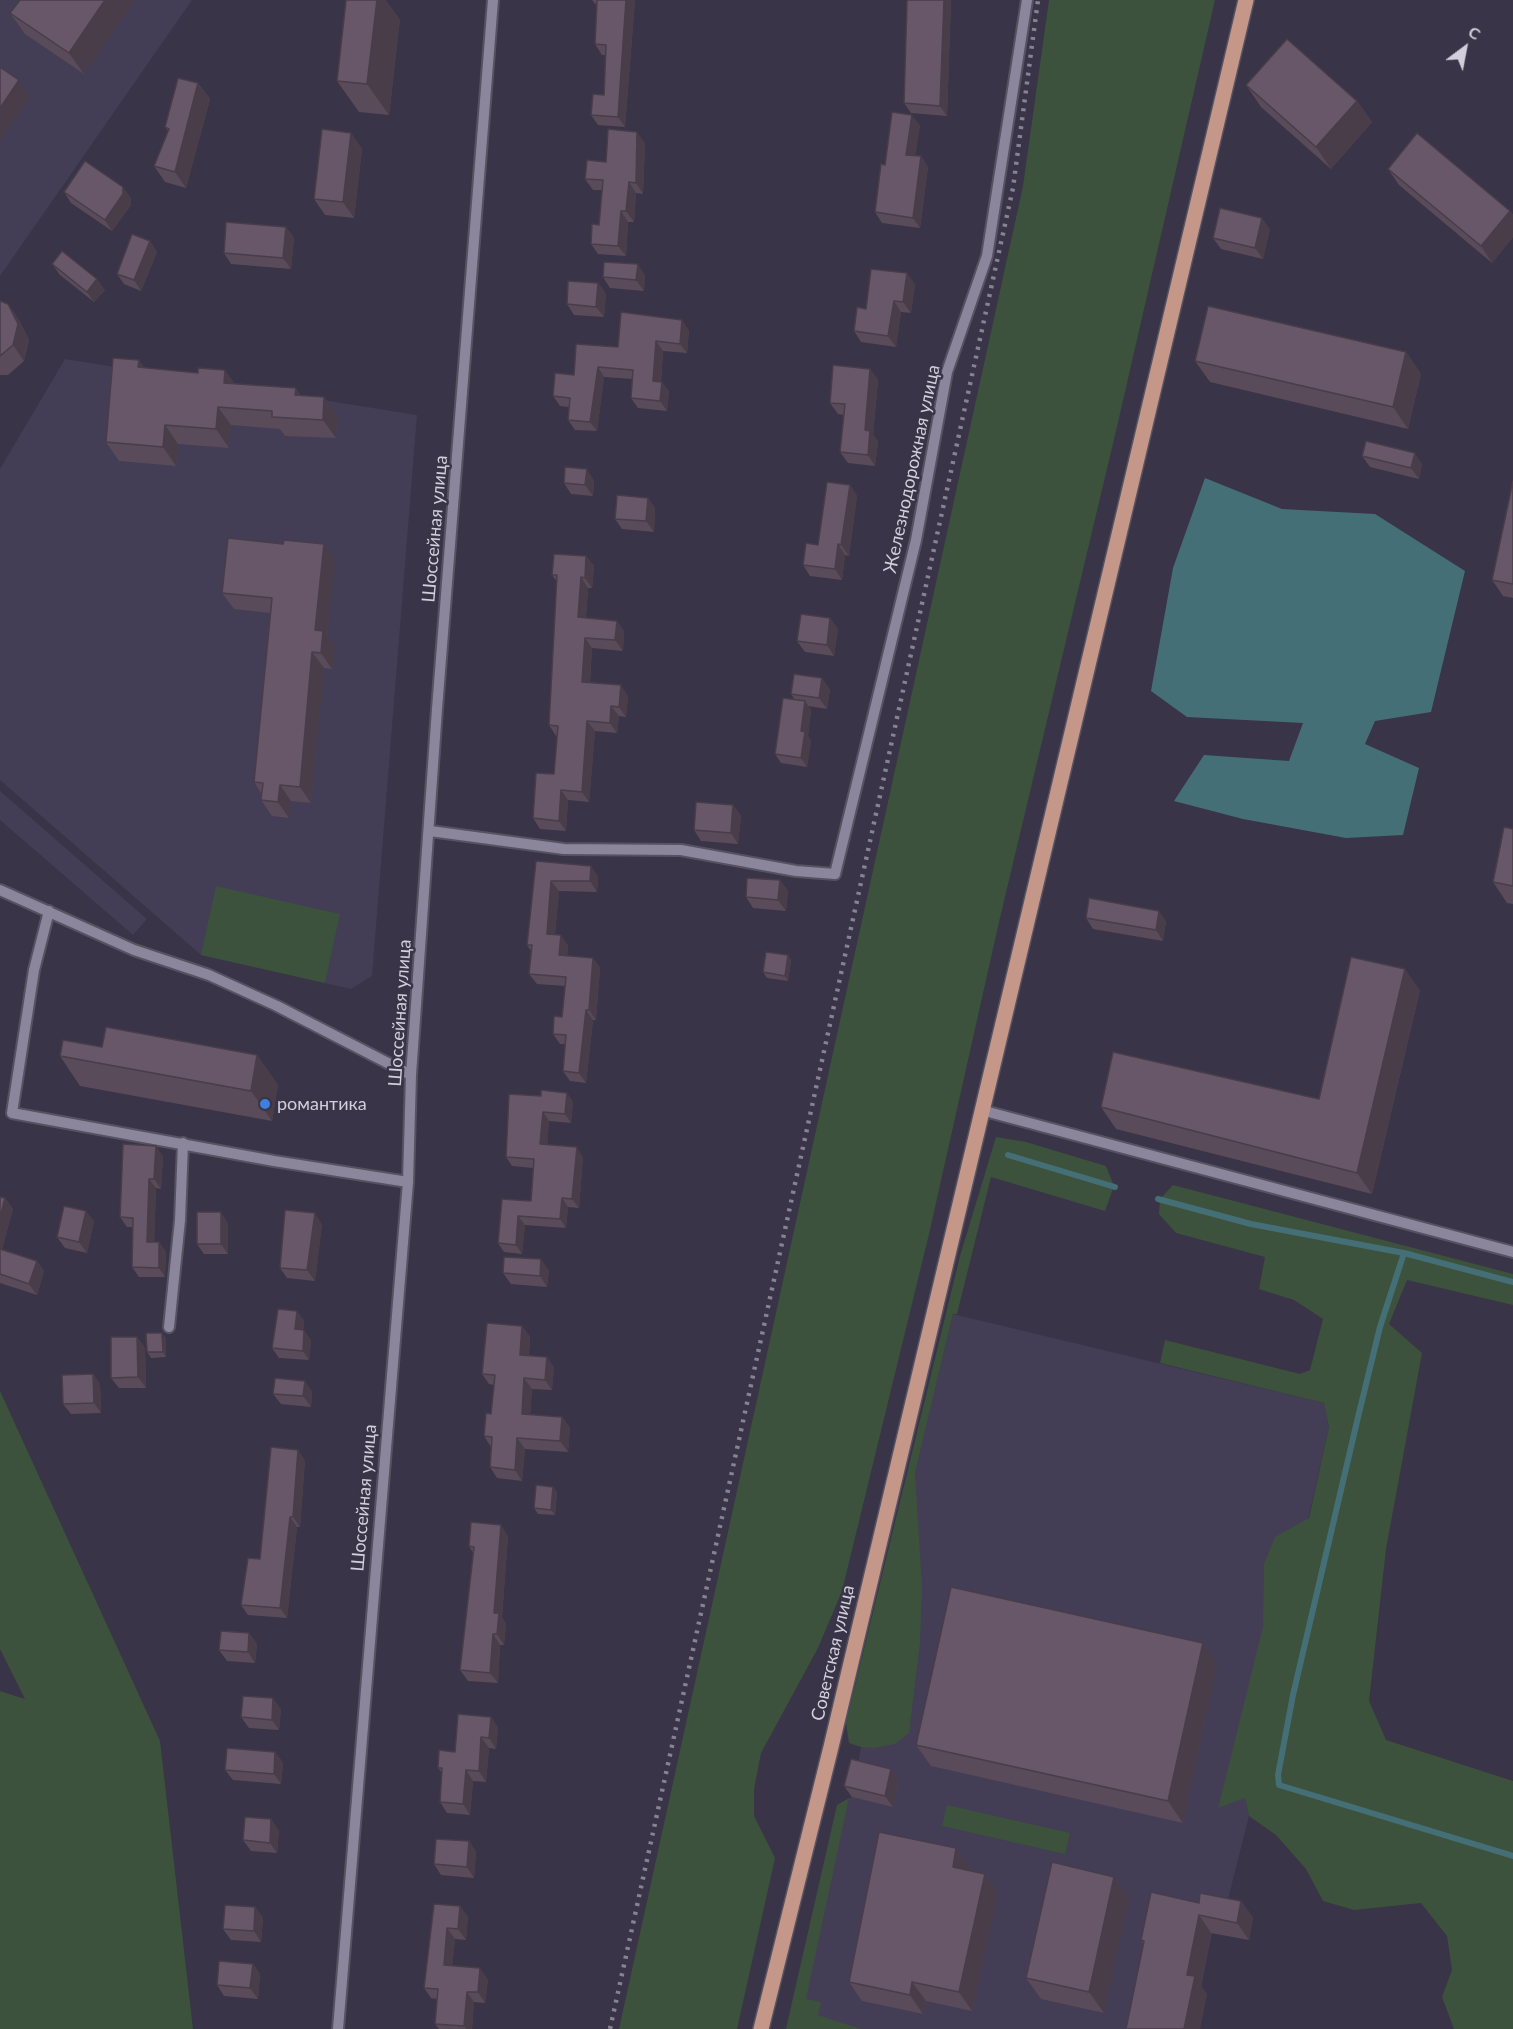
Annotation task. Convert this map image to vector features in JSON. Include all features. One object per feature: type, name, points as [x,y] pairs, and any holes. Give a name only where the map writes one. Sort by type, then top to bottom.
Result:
[{"type":"main road","name":"Советская улица","points":[[761,2029],[833,1741],[939,1284],[1246,0]]},
{"type":"street","name":"Шоссейная улица","points":[[338,2029],[408,1182],[411,1075],[437,709],[493,0]]},
{"type":"street","name":"Железнодорожная улица","points":[[430,831],[564,849],[681,850],[796,871],[835,874],[916,540],[947,372],[987,256],[1027,0]]},
{"type":"street","points":[[0,890],[134,950],[228,983],[411,1075]]},
{"type":"street","points":[[49,911],[34,970],[12,1113],[274,1161],[408,1182]]},
{"type":"street","points":[[981,1110],[1513,1252]]},
{"type":"street","points":[[169,1327],[180,1220],[183,1143]]},
{"type":"shaded area","points":[[0,0],[192,0],[0,276]]},
{"type":"shaded area","points":[[1049,0],[1215,0],[1116,431],[999,922],[929,1234],[842,1591],[818,1648],[761,1753],[754,1789],[754,1816],[775,1858],[737,2029],[619,2029],[1023,186]]},
{"type":"shaded area","points":[[65,359],[417,415],[372,976],[351,989],[201,955],[0,780],[0,469]]},
{"type":"shaded area","points":[[1205,478],[1282,509],[1375,514],[1465,571],[1431,712],[1375,721],[1365,744],[1419,768],[1403,835],[1346,838],[1243,819],[1174,801],[1204,755],[1289,761],[1303,723],[1187,717],[1151,691],[1173,568]]},
{"type":"shaded area","points":[[0,791],[147,919],[133,935],[0,820]]},
{"type":"shaded area","points":[[216,886],[340,914],[325,983],[201,955]]},
{"type":"shaded area","points":[[996,1137],[1026,1142],[1106,1166],[1114,1186],[1105,1211],[991,1177],[957,1314],[953,1314],[915,1473],[922,1586],[920,1643],[909,1733],[895,1744],[874,1748],[861,1747],[849,1743],[846,1723],[960,1256]]},
{"type":"shaded area","points":[[1173,1185],[1513,1274],[1513,1305],[1407,1280],[1389,1324],[1422,1353],[1386,1549],[1369,1701],[1386,1740],[1513,1781],[1513,2029],[1454,2029],[1442,1997],[1452,1970],[1447,1936],[1421,1903],[1354,1910],[1323,1901],[1306,1869],[1276,1835],[1249,1816],[1245,1798],[1218,1808],[1263,1627],[1264,1564],[1275,1537],[1309,1518],[1329,1427],[1324,1403],[1160,1363],[1165,1340],[1300,1374],[1310,1370],[1323,1319],[1294,1300],[1259,1289],[1265,1257],[1176,1233],[1159,1214],[1160,1199]]},
{"type":"shaded area","points":[[953,1314],[1324,1403],[1329,1427],[1245,1797],[1249,1816],[1227,1903],[1253,1918],[1249,1940],[1212,1933],[1200,1992],[1207,1994],[1200,2029],[786,2029],[837,1805],[852,1797],[861,1747],[853,1729]]},
{"type":"shaded area","points":[[0,1391],[160,1741],[193,2029],[0,2029],[0,1691],[25,1699],[0,1649]]},
{"type":"shaded area","points":[[849,1798],[806,1999],[821,2002],[818,2015],[861,2029],[786,2029],[837,1805]]},
{"type":"shaded area","points":[[947,1805],[1070,1833],[1065,1854],[942,1826]]},
{"type":"building","points":[[20,0],[105,0],[69,53],[10,13]]},
{"type":"building","points":[[346,0],[377,0],[367,84],[337,81]]},
{"type":"building","points":[[597,0],[626,0],[618,117],[591,115],[593,94],[604,95],[606,45],[595,44]]},
{"type":"building","points":[[907,0],[944,0],[940,106],[904,103]]},
{"type":"building","points":[[1287,39],[1357,101],[1316,147],[1246,85]]},
{"type":"building","points":[[0,67],[19,80],[0,108]]},
{"type":"building","points":[[178,78],[198,83],[175,172],[154,166],[169,129],[165,127]]},
{"type":"building","points":[[892,112],[912,115],[906,155],[921,156],[913,218],[875,212],[881,164],[885,165]]},
{"type":"building","points":[[322,129],[351,133],[343,202],[314,199]]},
{"type":"building","points":[[608,129],[637,132],[636,183],[629,182],[626,211],[621,211],[618,246],[591,244],[592,224],[599,225],[603,180],[585,179],[587,160],[606,162]]},
{"type":"building","points":[[1417,133],[1510,211],[1481,246],[1388,169]]},
{"type":"building","points":[[85,161],[123,187],[123,194],[105,220],[64,192]]},
{"type":"building","points":[[1220,208],[1262,218],[1255,248],[1213,238]]},
{"type":"building","points":[[226,222],[286,227],[283,258],[224,253]]},
{"type":"building","points":[[132,234],[150,241],[134,280],[117,274]]},
{"type":"building","points":[[62,251],[97,279],[87,292],[52,264]]},
{"type":"building","points":[[604,262],[638,264],[636,280],[603,277]]},
{"type":"building","points":[[871,269],[907,273],[903,302],[894,301],[888,336],[854,331],[857,307],[866,309]]},
{"type":"building","points":[[568,281],[598,283],[596,307],[567,304]]},
{"type":"building","points":[[0,301],[8,304],[18,324],[13,345],[0,356]]},
{"type":"building","points":[[1208,306],[1406,352],[1393,407],[1195,361]]},
{"type":"building","points":[[621,312],[682,320],[680,344],[656,341],[653,381],[662,382],[660,401],[631,398],[633,370],[598,367],[590,422],[568,420],[570,398],[553,396],[555,373],[574,375],[576,344],[618,347]]},
{"type":"building","points":[[113,358],[139,360],[138,367],[198,373],[198,368],[225,370],[224,383],[296,388],[295,395],[324,397],[323,420],[272,417],[272,411],[218,407],[216,429],[165,425],[163,447],[106,442]]},
{"type":"building","points":[[833,365],[870,369],[865,430],[870,431],[868,455],[840,452],[845,404],[830,403]]},
{"type":"building","points":[[1366,441],[1415,453],[1411,468],[1362,456]]},
{"type":"building","points":[[565,467],[587,469],[585,485],[564,483]]},
{"type":"building","points":[[1513,481],[1513,584],[1492,580]]},
{"type":"building","points":[[827,482],[850,485],[835,569],[803,565],[806,543],[818,545]]},
{"type":"building","points":[[617,495],[648,498],[646,521],[615,519]]},
{"type":"building","points":[[228,538],[283,544],[284,540],[324,544],[315,630],[323,631],[321,653],[312,652],[300,787],[280,785],[278,802],[261,800],[263,783],[254,782],[272,598],[222,593]]},
{"type":"building","points":[[554,554],[586,556],[585,578],[581,577],[578,617],[617,621],[615,640],[585,638],[582,682],[621,685],[619,707],[611,706],[610,723],[587,721],[582,792],[561,790],[559,821],[533,818],[536,773],[554,774],[558,726],[549,725],[557,575],[552,575]]},
{"type":"building","points":[[801,614],[830,618],[827,645],[797,641]]},
{"type":"building","points":[[794,674],[822,678],[819,698],[791,694]]},
{"type":"building","points":[[783,698],[805,701],[801,731],[805,732],[801,758],[775,754]]},
{"type":"building","points":[[696,802],[733,805],[731,833],[694,830]]},
{"type":"building","points":[[1504,827],[1513,829],[1513,886],[1493,882]]},
{"type":"building","points":[[536,861],[591,866],[590,881],[551,881],[547,934],[561,935],[559,955],[593,958],[589,1010],[586,1010],[579,1073],[563,1071],[566,1035],[553,1034],[554,1016],[562,1017],[566,977],[529,974],[532,945],[527,945]]},
{"type":"building","points":[[747,878],[780,880],[778,900],[746,897]]},
{"type":"building","points":[[1089,898],[1159,911],[1156,930],[1086,918]]},
{"type":"building","points":[[766,952],[788,955],[785,976],[763,972]]},
{"type":"building","points":[[1351,957],[1405,969],[1357,1173],[1101,1107],[1113,1052],[1319,1099]]},
{"type":"building","points":[[106,1027],[257,1055],[251,1091],[60,1056],[63,1040],[102,1047]]},
{"type":"building","points":[[541,1090],[567,1093],[565,1114],[543,1112],[540,1144],[577,1147],[572,1199],[562,1198],[560,1219],[518,1216],[516,1245],[498,1243],[502,1199],[531,1201],[534,1159],[506,1157],[509,1094],[541,1096]]},
{"type":"building","points":[[123,1144],[156,1146],[154,1179],[149,1179],[147,1242],[159,1242],[159,1268],[132,1267],[133,1218],[120,1217]]},
{"type":"building","points":[[0,1197],[5,1198],[0,1218]]},
{"type":"building","points":[[64,1206],[86,1211],[79,1242],[57,1237]]},
{"type":"building","points":[[285,1210],[315,1213],[307,1270],[280,1268]]},
{"type":"building","points":[[197,1212],[221,1212],[221,1244],[197,1244]]},
{"type":"building","points":[[0,1249],[37,1261],[29,1284],[0,1274]]},
{"type":"building","points":[[504,1257],[541,1259],[540,1276],[503,1273]]},
{"type":"building","points":[[278,1309],[297,1311],[295,1329],[304,1330],[303,1351],[272,1348]]},
{"type":"building","points":[[487,1323],[522,1326],[520,1355],[547,1357],[545,1380],[524,1378],[522,1414],[562,1417],[560,1441],[517,1438],[515,1470],[490,1467],[492,1437],[484,1436],[486,1413],[491,1414],[495,1375],[482,1374]]},
{"type":"building","points":[[146,1333],[162,1333],[163,1352],[147,1352]]},
{"type":"building","points":[[111,1337],[137,1337],[138,1377],[111,1378]]},
{"type":"building","points":[[93,1374],[94,1403],[63,1404],[62,1375]]},
{"type":"building","points":[[275,1378],[305,1381],[303,1396],[273,1394]]},
{"type":"building","points":[[271,1447],[298,1450],[293,1517],[290,1517],[280,1608],[241,1605],[248,1558],[260,1559]]},
{"type":"building","points":[[536,1485],[553,1487],[551,1510],[534,1508]]},
{"type":"building","points":[[471,1522],[501,1525],[494,1613],[499,1613],[497,1634],[493,1634],[490,1673],[460,1670],[474,1547],[469,1546]]},
{"type":"building","points":[[951,1587],[1203,1643],[1168,1801],[916,1745]]},
{"type":"building","points":[[221,1631],[249,1633],[248,1652],[219,1650]]},
{"type":"building","points":[[243,1696],[273,1698],[272,1720],[241,1717]]},
{"type":"building","points":[[458,1714],[491,1717],[489,1738],[481,1737],[479,1771],[466,1770],[463,1804],[440,1802],[442,1768],[438,1768],[439,1750],[455,1752]]},
{"type":"building","points":[[227,1748],[275,1752],[274,1774],[225,1770]]},
{"type":"building","points":[[851,1759],[891,1769],[885,1796],[844,1786]]},
{"type":"building","points":[[245,1817],[271,1819],[270,1843],[243,1840]]},
{"type":"building","points":[[879,1832],[956,1848],[953,1867],[985,1874],[959,1992],[912,1982],[910,1995],[849,1982]]},
{"type":"building","points":[[436,1839],[469,1841],[467,1867],[434,1864]]},
{"type":"building","points":[[1052,1862],[1114,1877],[1089,1992],[1026,1978]]},
{"type":"building","points":[[1151,1892],[1199,1903],[1200,1893],[1241,1901],[1237,1923],[1199,1915],[1187,1975],[1195,1976],[1184,2029],[1126,2029],[1144,1941],[1141,1940]]},
{"type":"building","points":[[434,1904],[460,1906],[458,1929],[447,1928],[444,1965],[480,1968],[478,1992],[467,1992],[464,2026],[435,2024],[438,1989],[424,1988]]},
{"type":"building","points":[[225,1905],[255,1907],[254,1931],[223,1929]]},
{"type":"building","points":[[219,1961],[253,1964],[250,1988],[217,1985]]},
{"type":"waterway","points":[[1008,1155],[1115,1187]]},
{"type":"waterway","points":[[1158,1199],[1251,1224],[1404,1253],[1513,1282]]},
{"type":"waterway","points":[[1404,1253],[1380,1327],[1359,1413],[1293,1695],[1278,1775],[1279,1785],[1513,1856]]},
{"type":"railway","points":[[610,2029],[1013,188],[1038,0]]},
{"type":"place","name":"романтика","points":[[265,1104]]}]
